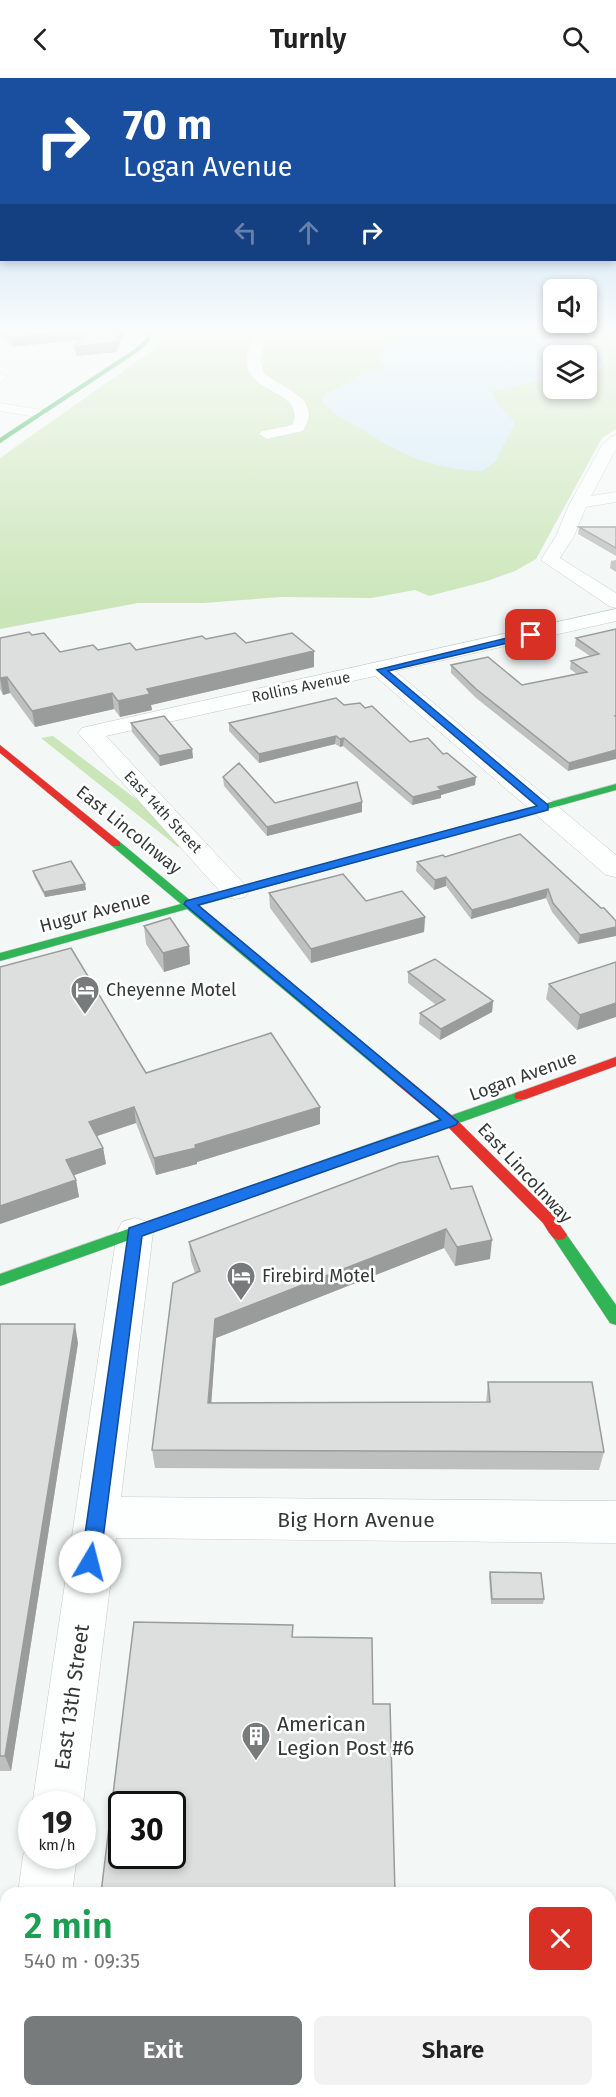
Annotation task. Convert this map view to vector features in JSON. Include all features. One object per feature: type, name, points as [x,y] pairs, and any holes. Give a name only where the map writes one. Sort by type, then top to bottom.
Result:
[{"type":"main road","points":[[0,441],[26,424]]},
{"type":"main road","name":"East Lincolnway","points":[[0,748],[451,1122],[548,1219],[616,1318]]},
{"type":"main road","name":"Hugur Avenue","points":[[0,957],[616,787]]},
{"type":"main road","name":"Logan Avenue","points":[[0,1280],[451,1122],[616,1061]]},
{"type":"street","points":[[267,435],[298,428],[299,424]]},
{"type":"street","points":[[614,444],[579,503],[565,536],[550,560],[616,602]]},
{"type":"street","points":[[579,503],[616,497]]},
{"type":"street","name":"Rollins Avenue","points":[[90,733],[381,670],[616,615]]},
{"type":"street","points":[[381,670],[616,869]]},
{"type":"street","name":"East 14th Street","points":[[90,733],[235,891]]},
{"type":"street","name":"East 13th Street","points":[[59,1791],[135,1232]]},
{"type":"street","name":"Big Horn Avenue","points":[[96,1517],[616,1522]]},
{"type":"street","points":[[46,1887],[48,1869]]},
{"type":"green space","points":[[48,424],[616,424],[616,429],[602,438],[536,559],[515,571],[487,581],[429,596],[415,590],[371,598],[281,597],[204,603],[138,603],[0,629],[0,458]]},
{"type":"green space","points":[[53,736],[144,805],[180,846],[178,847],[41,738]]},
{"type":"water","points":[[352,424],[514,424],[495,462],[482,471],[438,465],[399,451]]},
{"type":"building","points":[[579,527],[616,527],[616,548]]},
{"type":"building","points":[[616,629],[616,750],[569,763],[476,689],[451,665],[488,657],[522,685],[587,672],[571,661],[599,654],[576,638]]},
{"type":"building","points":[[29,632],[32,635],[44,633],[60,652],[93,645],[98,650],[130,643],[136,650],[202,636],[206,639],[235,633],[246,643],[292,633],[314,651],[147,689],[150,694],[118,701],[112,693],[32,711],[7,677],[0,678],[0,638]]},
{"type":"building","points":[[336,698],[344,705],[360,703],[365,708],[372,706],[410,742],[428,738],[443,754],[447,753],[476,777],[438,787],[441,790],[413,797],[344,738],[340,739],[336,736],[259,754],[229,723]]},
{"type":"building","points":[[164,716],[192,749],[159,756],[131,723]]},
{"type":"building","points":[[239,763],[275,803],[357,782],[362,802],[267,827],[223,777]]},
{"type":"building","points":[[520,834],[601,908],[604,908],[616,921],[616,927],[580,935],[553,903],[548,889],[472,910],[446,877],[435,880],[417,862],[443,855],[445,857]]},
{"type":"building","points":[[71,861],[85,884],[44,892],[33,871]]},
{"type":"building","points":[[343,874],[366,901],[402,891],[425,917],[311,949],[269,893]]},
{"type":"building","points":[[170,918],[189,946],[163,953],[144,926]]},
{"type":"building","points":[[71,948],[146,1073],[271,1033],[320,1107],[195,1145],[196,1148],[154,1158],[134,1107],[89,1122],[103,1148],[66,1160],[76,1180],[0,1206],[0,967]]},
{"type":"building","points":[[435,959],[493,1001],[441,1029],[420,1013],[445,1000],[408,972]]},
{"type":"building","points":[[616,962],[616,1003],[580,1015],[549,984]]},
{"type":"building","name":"Firebird Motel","points":[[438,1156],[451,1189],[472,1186],[492,1240],[457,1247],[446,1229],[215,1319],[208,1403],[490,1402],[488,1382],[592,1382],[604,1452],[152,1450],[173,1283],[200,1271],[189,1242],[399,1163]]},
{"type":"building","points":[[0,1324],[75,1324],[5,1756],[0,1756]]},
{"type":"building","points":[[490,1572],[541,1573],[544,1599],[492,1599]]},
{"type":"building","name":"American Legion Post #6","points":[[134,1622],[293,1625],[292,1637],[372,1638],[373,1704],[390,1704],[395,1887],[102,1887],[108,1836],[108,1869],[186,1869],[186,1791],[113,1791]]},
{"type":"traffic: fast","points":[[0,441],[25,424]]},
{"type":"traffic: fast","points":[[0,957],[616,787]]},
{"type":"traffic: fast","points":[[116,844],[399,1079]]},
{"type":"traffic: fast","points":[[0,1280],[521,1096]]},
{"type":"traffic: fast","points":[[559,1235],[616,1318]]},
{"type":"traffic: jam","points":[[0,748],[116,844]]},
{"type":"traffic: jam","points":[[521,1096],[616,1061]]},
{"type":"traffic: jam","points":[[399,1079],[451,1122],[548,1219],[559,1235]]},
{"type":"place","name":"Cheyenne Motel","points":[[85,1016]]},
{"type":"place","name":"Firebird Motel","points":[[241,1302]]},
{"type":"place","name":"American Legion Post #6","points":[[256,1762]]},
{"type":"route","points":[[90,1562],[135,1232],[451,1122],[190,904],[544,807],[381,670],[531,635]]}]
